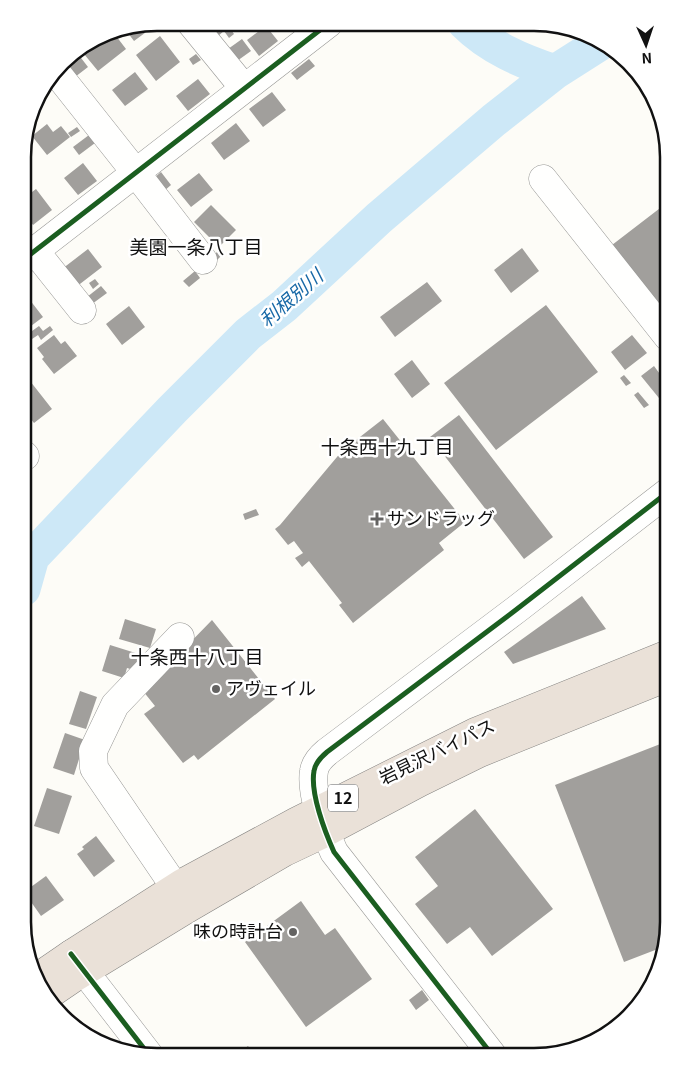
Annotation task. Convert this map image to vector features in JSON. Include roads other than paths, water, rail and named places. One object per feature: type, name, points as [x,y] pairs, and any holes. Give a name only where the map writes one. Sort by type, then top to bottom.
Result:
[{"type":"highway","name":"岩見沢バイパス","points":[[43,975],[78,963],[181,898],[322,821],[475,732],[659,657]]},
{"type":"highway","name":"岩見沢バイパス","points":[[322,821],[421,782],[480,753],[659,681]]},
{"type":"highway","name":"岩見沢バイパス","points":[[52,991],[78,963]]},
{"type":"street","points":[[198,32],[244,88]]},
{"type":"street","points":[[31,250],[136,173],[318,32]]},
{"type":"street","points":[[60,77],[203,260]]},
{"type":"street","points":[[543,179],[660,327]]},
{"type":"street","points":[[31,255],[82,310]]},
{"type":"street","points":[[478,1048],[334,852],[322,821],[313,780],[314,770],[319,759],[327,752],[660,498]]},
{"type":"street","points":[[180,637],[115,706],[93,751],[94,768],[181,898]]},
{"type":"street","points":[[78,963],[143,1047]]},
{"type":"waterway","points":[[474,31],[507,53],[555,72]]},
{"type":"waterway","name":"利根別川","points":[[31,561],[32,557],[172,410],[248,334],[284,306],[379,218],[494,120],[555,72],[595,47]]},
{"type":"place","name":"サンドラッグ","points":[[377,519]]},
{"type":"place","name":"アヴェイル","points":[[216,689]]},
{"type":"place","name":"味の時計台","points":[[293,932]]},
{"type":"district","name":"美園一条八丁目","points":[[196,247]]},
{"type":"district","name":"十条西十九丁目","points":[[387,447]]},
{"type":"district","name":"十条西十八丁目","points":[[197,657]]}]
